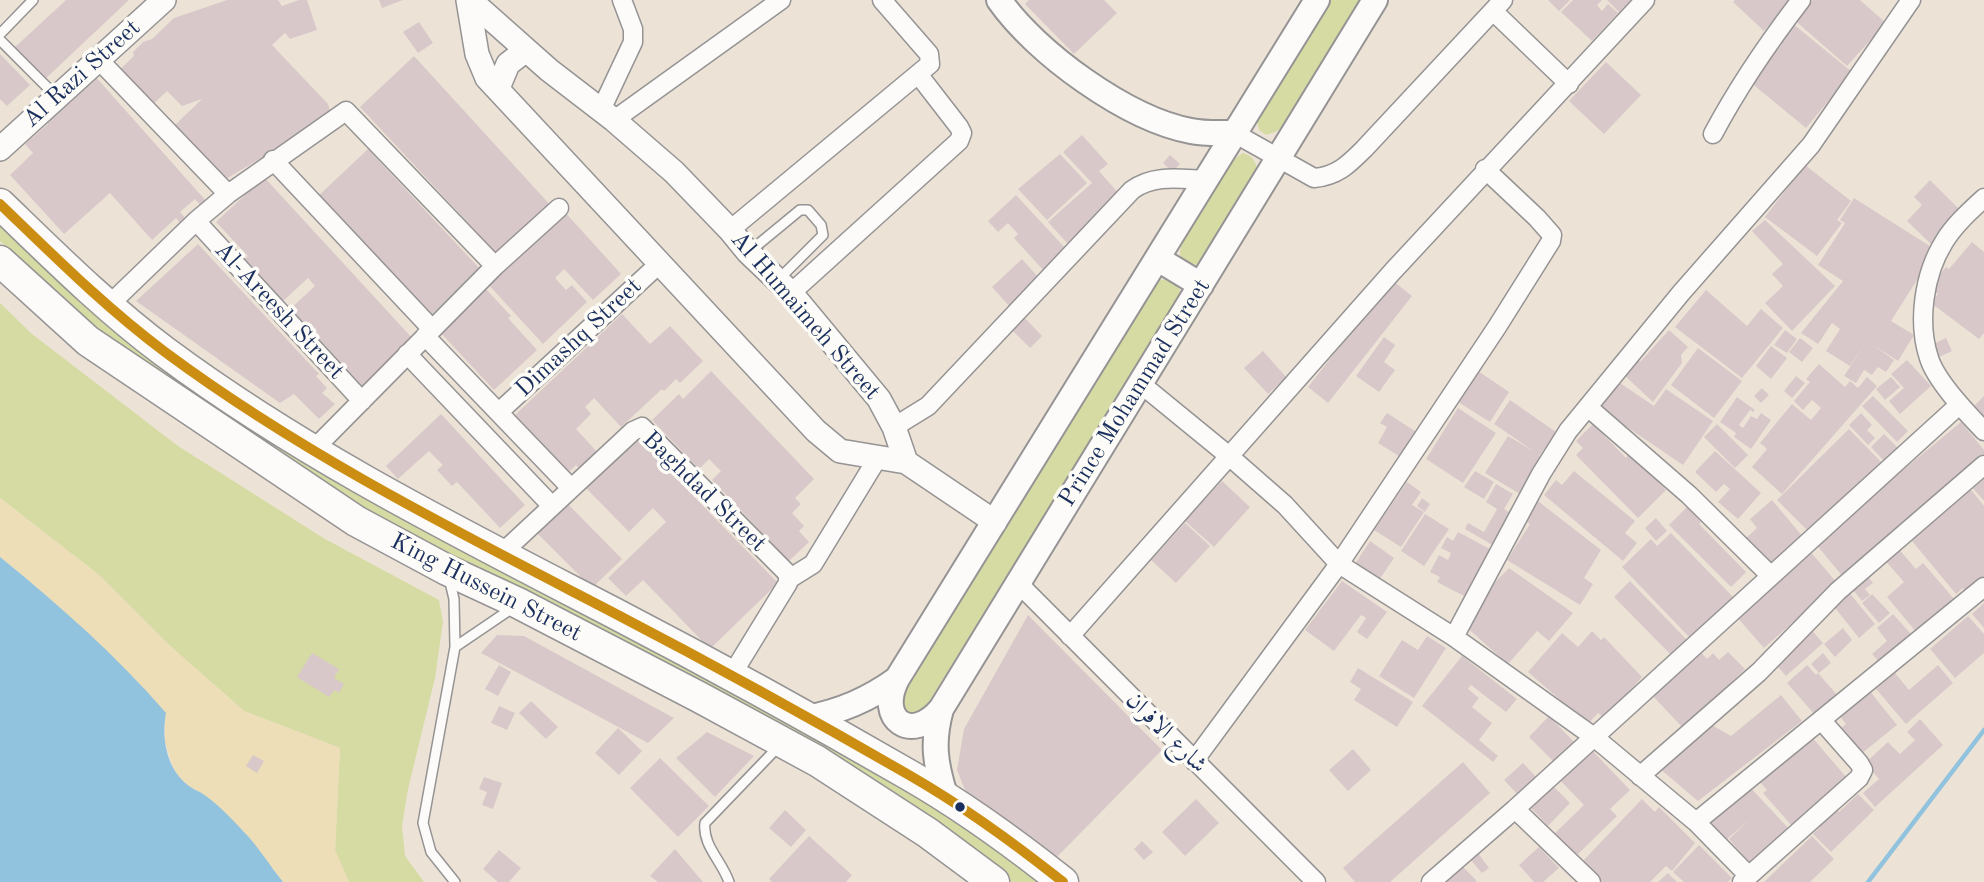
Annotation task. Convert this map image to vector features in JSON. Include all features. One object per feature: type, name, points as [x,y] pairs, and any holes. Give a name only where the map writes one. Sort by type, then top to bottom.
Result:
[{"type":"highway","name":"King Hussein Street","points":[[0,204],[108,306],[163,352],[312,452],[413,509],[731,676],[945,796],[1006,837],[1063,882]]},
{"type":"highway","name":"King Hussein Street","points":[[0,261],[88,341],[356,521],[783,742],[928,833],[994,882]]},
{"type":"highway","points":[[395,543],[413,509]]},
{"type":"main road","name":"Prince Mohammad Street","points":[[807,718],[835,712],[868,699],[897,680],[1317,0]]},
{"type":"main road","name":"Prince Mohammad Street","points":[[945,796],[936,767],[935,748],[935,731],[941,709],[1375,0]]},
{"type":"main road","points":[[1003,2],[1041,47],[1072,72],[1109,96],[1159,121],[1190,131],[1234,133]]},
{"type":"main road","points":[[1158,259],[1201,285]]},
{"type":"main road","points":[[897,680],[889,699],[890,710],[896,719],[905,725],[915,727],[926,724],[941,709]]},
{"type":"street","name":"Al Razi Street","points":[[0,149],[164,0]]},
{"type":"street","name":"Al Humaimeh Street","points":[[469,0],[549,71],[608,115],[674,172],[784,287],[867,383],[889,418],[906,462],[849,453],[830,444],[816,431],[487,78],[477,54],[469,0]]},
{"type":"street","points":[[608,115],[633,42],[634,29],[622,0]]},
{"type":"street","points":[[608,115],[781,0]]},
{"type":"street","points":[[730,230],[930,64],[931,57],[882,0]]},
{"type":"street","points":[[1070,636],[1485,169],[1645,0]]},
{"type":"street","points":[[1713,134],[1729,103],[1769,42],[1801,0]]},
{"type":"street","points":[[1454,637],[1541,474],[1568,431],[1681,293],[1811,145],[1903,3]]},
{"type":"street","points":[[1234,133],[1314,178],[1329,177],[1340,171],[1364,149],[1498,6],[1569,83]]},
{"type":"street","points":[[498,88],[508,64],[526,50]]},
{"type":"street","points":[[98,59],[228,194]]},
{"type":"street","points":[[784,287],[959,141],[959,127],[918,74]]},
{"type":"street","points":[[108,306],[196,220],[273,160],[346,111],[495,266]]},
{"type":"street","points":[[273,160],[499,412],[571,488]]},
{"type":"street","points":[[1194,761],[1339,564],[1551,242],[1552,235],[1538,218],[1485,169]]},
{"type":"street","points":[[849,453],[878,440],[884,433],[889,418],[928,406],[1141,183],[1156,179],[1205,180]]},
{"type":"street","points":[[1984,198],[1958,223],[1943,243],[1929,276],[1925,296],[1924,338],[1929,360],[1959,405],[1984,431]]},
{"type":"street","points":[[312,452],[428,332],[559,208]]},
{"type":"street","name":"Al-Areesh Street","points":[[196,220],[362,401]]},
{"type":"street","name":"Dimashq Street","points":[[499,412],[659,264]]},
{"type":"street","points":[[407,354],[552,506]]},
{"type":"street","points":[[1141,384],[1285,505],[1339,564],[1454,637],[1594,737],[1696,822],[1746,879],[1859,778],[1863,770],[1822,721]]},
{"type":"street","points":[[1431,882],[1515,809],[1959,405]]},
{"type":"street","points":[[1589,408],[1689,495],[1770,575]]},
{"type":"street","name":"Baghdad Street","points":[[501,554],[633,431],[642,427],[785,570],[789,579]]},
{"type":"street","points":[[731,676],[789,579],[813,564],[877,459]]},
{"type":"street","points":[[906,462],[995,522]]},
{"type":"street","points":[[1640,776],[1759,672],[1838,591],[1984,465]]},
{"type":"street","name":"شارع الافران","points":[[1018,583],[1315,882]]},
{"type":"street","points":[[1696,822],[1984,587]]},
{"type":"street","points":[[1515,809],[1591,882]]},
{"type":"lane","points":[[0,34],[33,0]]},
{"type":"lane","points":[[0,40],[56,96]]},
{"type":"lane","points":[[748,252],[798,211],[808,210],[821,225],[823,235],[784,287]]},
{"type":"lane","points":[[447,570],[454,599],[455,648],[423,823],[431,852],[455,882]]},
{"type":"lane","points":[[455,648],[518,603]]},
{"type":"lane","points":[[729,882],[708,845],[704,834],[705,823],[783,742]]},
{"type":"green space","points":[[1329,0],[1361,0],[1284,126],[1266,135],[1259,130],[1257,120],[1261,111]]},
{"type":"green space","points":[[1243,153],[1254,160],[1257,168],[1255,173],[1204,260],[1186,265],[1180,253],[1184,239],[1231,161]]},
{"type":"green space","points":[[0,219],[300,459],[377,505],[828,741],[982,839],[1040,882],[1009,882],[978,857],[366,514],[99,335],[0,241]]},
{"type":"green space","points":[[1170,279],[1177,284],[1181,293],[1177,303],[923,711],[906,718],[901,699],[1153,288],[1160,280]]},
{"type":"green space","points":[[0,303],[32,334],[178,446],[325,539],[439,600],[443,622],[435,678],[408,789],[402,826],[405,856],[424,882],[349,882],[335,850],[340,748],[244,711],[168,644],[99,575],[0,498]]},
{"type":"sand","points":[[0,498],[99,575],[168,644],[244,711],[340,748],[335,850],[349,882],[283,882],[246,834],[204,795],[179,777],[165,742],[165,713],[86,631],[0,557]]},
{"type":"water","points":[[0,557],[86,631],[166,713],[165,743],[175,772],[229,816],[254,843],[283,882],[0,882]]},
{"type":"building","points":[[66,0],[129,0],[43,81],[14,48]]},
{"type":"building","points":[[227,0],[278,0],[282,6],[307,0],[317,30],[290,39],[285,33],[272,45],[328,104],[330,111],[226,179],[175,125],[202,99],[182,106],[167,91],[149,108],[116,73],[134,56],[133,52],[143,42],[152,39],[174,18]]},
{"type":"building","points":[[379,0],[403,0],[382,8]]},
{"type":"building","points":[[1029,0],[1104,0],[1117,13],[1074,54],[1025,4]]},
{"type":"building","points":[[1548,0],[1570,0],[1559,11]]},
{"type":"building","points":[[1573,0],[1602,0],[1597,5],[1602,11],[1608,4],[1618,13],[1592,41],[1561,12]]},
{"type":"building","points":[[1607,0],[1631,0],[1619,12]]},
{"type":"building","points":[[1792,0],[1764,31],[1733,2]]},
{"type":"building","points":[[1813,0],[1860,0],[1886,23],[1847,66],[1792,18],[1804,4],[1807,7]]},
{"type":"building","points":[[419,22],[433,43],[418,53],[403,32]]},
{"type":"building","points":[[1792,23],[1852,72],[1806,128],[1750,82],[1782,44],[1777,40]]},
{"type":"building","points":[[0,54],[30,85],[7,106],[0,99]]},
{"type":"building","points":[[414,56],[553,208],[500,257],[360,107]]},
{"type":"building","points":[[1606,62],[1641,95],[1604,134],[1569,101]]},
{"type":"building","points":[[94,75],[207,202],[202,207],[195,199],[180,212],[186,219],[181,224],[176,218],[152,240],[110,193],[64,234],[10,175],[33,153],[25,144],[48,124],[44,121]]},
{"type":"building","points":[[1082,135],[1108,164],[1099,171],[1120,195],[1067,243],[1048,222],[1092,183],[1063,152]]},
{"type":"building","points":[[368,149],[480,269],[428,318],[315,199]]},
{"type":"building","points":[[1060,154],[1087,183],[1047,220],[1018,189]]},
{"type":"building","points":[[1170,155],[1180,164],[1172,172],[1163,163]]},
{"type":"building","points":[[1805,165],[1851,201],[1837,220],[1842,223],[1817,256],[1765,217]]},
{"type":"building","points":[[264,177],[413,339],[361,387],[290,309],[315,286],[308,278],[282,302],[243,260],[248,256],[216,222]]},
{"type":"building","points":[[1930,180],[1962,212],[1931,244],[1907,221],[1922,205],[1914,197]]},
{"type":"building","points":[[1016,195],[1067,250],[1044,271],[1014,238],[1018,234],[1008,223],[998,232],[988,221]]},
{"type":"building","points":[[1854,198],[1936,250],[1891,321],[1914,335],[1898,361],[1873,345],[1894,360],[1886,372],[1878,367],[1872,375],[1864,370],[1856,383],[1844,376],[1867,341],[1850,366],[1826,351],[1840,329],[1832,323],[1818,344],[1801,333],[1843,281],[1818,265],[1845,223],[1840,220]]},
{"type":"building","points":[[564,211],[621,274],[593,300],[564,269],[555,278],[566,290],[572,285],[587,302],[543,344],[487,283]]},
{"type":"building","points":[[1765,220],[1835,286],[1792,331],[1765,303],[1783,286],[1772,274],[1783,264],[1752,231]]},
{"type":"building","points":[[1972,242],[1984,252],[1984,333],[1979,339],[1931,303],[1938,294],[1929,287]]},
{"type":"building","points":[[198,244],[319,374],[316,376],[327,388],[322,393],[335,404],[319,419],[294,394],[280,403],[136,301]]},
{"type":"building","points":[[1022,259],[1039,278],[1009,306],[992,287]]},
{"type":"building","points":[[1392,280],[1412,296],[1328,403],[1308,387]]},
{"type":"building","points":[[485,288],[537,350],[494,390],[439,331]]},
{"type":"building","points":[[1706,290],[1747,326],[1761,309],[1783,328],[1742,378],[1675,327]]},
{"type":"building","points":[[622,314],[650,344],[670,326],[703,361],[680,383],[676,379],[664,391],[662,389],[621,427],[594,398],[585,407],[591,414],[576,429],[601,456],[583,473],[576,465],[569,472],[515,415]]},
{"type":"building","points":[[1023,316],[1042,336],[1030,348],[1010,328]]},
{"type":"building","points":[[1669,330],[1688,347],[1681,355],[1682,363],[1653,402],[1623,374],[1637,358],[1640,362]]},
{"type":"building","points":[[1785,330],[1797,339],[1787,353],[1774,345]]},
{"type":"building","points":[[1384,337],[1395,345],[1384,362],[1395,370],[1379,392],[1356,376]]},
{"type":"building","points":[[1800,338],[1813,348],[1802,362],[1789,352]]},
{"type":"building","points":[[1946,338],[1952,351],[1939,357],[1933,344]]},
{"type":"building","points":[[1771,346],[1787,358],[1771,379],[1756,366]]},
{"type":"building","points":[[1698,348],[1742,381],[1714,418],[1671,385]]},
{"type":"building","points":[[1263,351],[1286,377],[1268,394],[1244,368]]},
{"type":"building","points":[[1907,360],[1931,386],[1900,414],[1889,401],[1904,388],[1891,374]]},
{"type":"building","points":[[1819,364],[1845,387],[1850,381],[1858,388],[1867,377],[1877,386],[1782,494],[1752,467],[1767,449],[1760,443],[1792,404],[1811,420],[1821,408],[1812,400],[1803,410],[1794,401],[1810,382],[1806,379]]},
{"type":"building","points":[[711,371],[814,479],[795,498],[801,504],[792,513],[804,526],[799,531],[809,542],[789,561],[712,480],[721,471],[709,459],[699,469],[652,420],[679,394],[683,399]]},
{"type":"building","points":[[1478,371],[1509,392],[1490,422],[1458,402]]},
{"type":"building","points":[[1796,376],[1805,383],[1792,398],[1784,391]]},
{"type":"building","points":[[1891,377],[1900,387],[1885,400],[1876,389]]},
{"type":"building","points":[[1617,381],[1654,406],[1666,389],[1713,421],[1683,465],[1599,408]]},
{"type":"building","points":[[1762,388],[1769,395],[1761,403],[1754,396]]},
{"type":"building","points":[[1873,396],[1908,431],[1897,442],[1862,406]]},
{"type":"building","points":[[1984,396],[1984,421],[1972,408]]},
{"type":"building","points":[[1737,397],[1755,410],[1750,410],[1739,425],[1743,428],[1751,416],[1757,419],[1761,413],[1771,420],[1751,449],[1734,437],[1736,433],[1720,422]]},
{"type":"building","points":[[1510,400],[1556,432],[1539,456],[1542,457],[1520,494],[1485,473],[1508,436],[1535,452],[1494,424]]},
{"type":"building","points":[[1458,408],[1496,433],[1463,483],[1426,459]]},
{"type":"building","points":[[1387,413],[1418,433],[1402,458],[1378,443],[1387,427],[1380,423]]},
{"type":"building","points":[[1861,413],[1872,425],[1867,430],[1875,438],[1868,445],[1849,425]]},
{"type":"building","points":[[441,414],[525,505],[500,528],[457,482],[452,486],[437,470],[443,465],[429,451],[398,479],[386,466]]},
{"type":"building","points":[[1961,422],[1984,450],[1984,462],[1844,578],[1815,543]]},
{"type":"building","points":[[1593,424],[1626,458],[1630,453],[1666,490],[1638,518],[1576,455],[1583,448],[1576,441]]},
{"type":"building","points":[[1717,424],[1748,455],[1735,468],[1704,437]]},
{"type":"building","points":[[1849,429],[1883,464],[1811,534],[1777,500]]},
{"type":"building","points":[[1884,434],[1898,448],[1885,462],[1871,447]]},
{"type":"building","points":[[634,435],[778,583],[710,649],[643,580],[626,596],[608,578],[666,522],[653,508],[629,532],[583,485]]},
{"type":"building","points":[[1715,451],[1761,493],[1738,519],[1718,502],[1730,489],[1724,484],[1716,492],[1695,472]]},
{"type":"building","points":[[1475,471],[1494,482],[1484,499],[1464,487]]},
{"type":"building","points":[[1574,471],[1635,521],[1625,533],[1637,543],[1623,561],[1544,495],[1556,480],[1562,485]]},
{"type":"building","points":[[1984,472],[1984,501],[1969,484]]},
{"type":"building","points":[[1222,481],[1250,507],[1214,547],[1185,521]]},
{"type":"building","points":[[1407,482],[1421,492],[1412,505],[1424,512],[1401,547],[1374,530]]},
{"type":"building","points":[[1496,484],[1513,494],[1504,509],[1512,514],[1494,546],[1465,529],[1468,523],[1484,532],[1497,509],[1486,502]]},
{"type":"building","points":[[1968,486],[1984,506],[1984,583],[1969,595],[1963,588],[1956,594],[1907,535]]},
{"type":"building","points":[[1422,498],[1430,504],[1425,512],[1417,506]]},
{"type":"building","points":[[563,499],[622,559],[592,588],[533,529]]},
{"type":"building","points":[[1772,500],[1803,537],[1770,566],[1746,538],[1757,528],[1750,519]]},
{"type":"building","points":[[1538,501],[1601,550],[1584,578],[1593,584],[1580,605],[1507,560],[1530,524],[1526,521]]},
{"type":"building","points":[[1687,507],[1701,522],[1699,524],[1746,572],[1731,587],[1669,525]]},
{"type":"building","points":[[1425,514],[1449,529],[1424,566],[1401,551]]},
{"type":"building","points":[[1656,518],[1667,531],[1656,541],[1645,528]]},
{"type":"building","points":[[1185,523],[1210,546],[1176,583],[1151,560]]},
{"type":"building","points":[[1458,532],[1490,549],[1464,596],[1437,582],[1440,577],[1430,572],[1439,555],[1448,560],[1451,553],[1441,548],[1447,537],[1453,541]]},
{"type":"building","points":[[1671,533],[1735,599],[1692,640],[1622,567],[1651,539],[1657,546]]},
{"type":"building","points":[[1370,541],[1394,558],[1379,580],[1355,564]]},
{"type":"building","points":[[1897,547],[1916,569],[1923,563],[1955,600],[1917,633],[1887,597],[1904,582],[1883,558]]},
{"type":"building","points":[[1809,550],[1837,583],[1764,648],[1736,616]]},
{"type":"building","points":[[1509,568],[1573,613],[1549,641],[1537,631],[1508,664],[1465,626],[1497,580]]},
{"type":"building","points":[[1865,573],[1873,583],[1865,589],[1870,595],[1862,601],[1850,586]]},
{"type":"building","points":[[1342,581],[1387,612],[1367,639],[1357,632],[1366,618],[1361,615],[1334,651],[1305,630]]},
{"type":"building","points":[[1630,581],[1687,640],[1671,655],[1614,597]]},
{"type":"building","points":[[1847,590],[1875,624],[1859,638],[1831,603]]},
{"type":"building","points":[[1872,594],[1890,613],[1879,623],[1862,603]]},
{"type":"building","points":[[1984,603],[1984,628],[1972,614]]},
{"type":"building","points":[[1893,614],[1911,634],[1879,662],[1872,654],[1887,641],[1877,628]]},
{"type":"building","points":[[1028,615],[1162,750],[1053,861],[969,800],[957,770],[964,729]]},
{"type":"building","points":[[1968,616],[1984,634],[1984,653],[1955,678],[1930,649]]},
{"type":"building","points":[[1809,627],[1823,643],[1786,676],[1771,659]]},
{"type":"building","points":[[1843,628],[1852,640],[1835,657],[1824,644]]},
{"type":"building","points":[[1592,631],[1601,640],[1604,637],[1642,677],[1605,719],[1598,713],[1588,724],[1528,672],[1562,633],[1578,647]]},
{"type":"building","points":[[497,635],[524,636],[674,718],[648,743],[481,653]]},
{"type":"building","points":[[1427,636],[1446,648],[1414,698],[1379,676],[1402,640],[1418,650]]},
{"type":"building","points":[[1698,649],[1707,659],[1713,653],[1719,660],[1728,652],[1745,669],[1683,728],[1651,694]]},
{"type":"building","points":[[312,653],[339,669],[334,678],[344,684],[339,693],[334,690],[329,697],[297,677]]},
{"type":"building","points":[[1823,653],[1831,663],[1819,673],[1811,664]]},
{"type":"building","points":[[1462,656],[1517,699],[1506,712],[1471,685],[1468,689],[1479,698],[1472,707],[1492,723],[1479,740],[1498,756],[1493,762],[1422,706]]},
{"type":"building","points":[[499,665],[511,672],[498,696],[485,689]]},
{"type":"building","points":[[1807,665],[1816,675],[1818,673],[1838,696],[1816,716],[1787,683]]},
{"type":"building","points":[[1938,665],[1953,683],[1906,724],[1876,689],[1895,673],[1909,690]]},
{"type":"building","points":[[1358,668],[1413,702],[1397,727],[1354,700],[1361,689],[1350,682]]},
{"type":"building","points":[[1869,690],[1897,725],[1861,754],[1840,729],[1846,724],[1835,710]]},
{"type":"building","points":[[1781,695],[1802,721],[1698,801],[1659,768],[1712,725],[1731,736]]},
{"type":"building","points":[[531,701],[558,727],[546,739],[519,713]]},
{"type":"building","points":[[499,706],[515,713],[507,730],[491,723]]},
{"type":"building","points":[[1549,716],[1575,743],[1555,763],[1529,737]]},
{"type":"building","points":[[1920,719],[1943,745],[1875,807],[1863,793],[1879,779],[1865,763],[1888,742],[1900,754],[1915,740],[1907,732]]},
{"type":"building","points":[[618,728],[642,751],[619,775],[595,753]]},
{"type":"building","points":[[707,732],[754,756],[715,797],[676,758]]},
{"type":"building","points":[[1811,736],[1847,778],[1792,826],[1763,793],[1767,790],[1759,781]]},
{"type":"building","points":[[1587,745],[1630,790],[1610,809],[1617,816],[1575,857],[1553,835],[1584,805],[1550,770]]},
{"type":"building","points":[[1353,749],[1371,770],[1348,791],[1329,770]]},
{"type":"building","points":[[253,755],[264,761],[257,773],[246,766]]},
{"type":"building","points":[[660,758],[709,806],[678,837],[630,788]]},
{"type":"building","points":[[1463,762],[1490,793],[1390,882],[1355,882],[1343,868]]},
{"type":"building","points":[[1523,763],[1537,778],[1518,795],[1504,780]]},
{"type":"building","points":[[484,777],[502,783],[493,809],[482,805],[487,792],[479,789]]},
{"type":"building","points":[[1551,784],[1570,803],[1548,826],[1529,806]]},
{"type":"building","points":[[1749,786],[1790,830],[1752,865],[1729,839],[1750,819],[1726,840],[1710,821]]},
{"type":"building","points":[[1858,794],[1874,810],[1831,852],[1813,834],[1820,827],[1817,824],[1834,807],[1839,812]]},
{"type":"building","points":[[1196,799],[1219,823],[1185,856],[1162,832]]},
{"type":"building","points":[[1642,799],[1655,812],[1659,807],[1695,843],[1672,871],[1666,866],[1650,882],[1603,882],[1582,862]]},
{"type":"building","points":[[785,810],[806,830],[791,847],[769,828]]},
{"type":"building","points":[[809,836],[852,875],[846,882],[772,882],[769,879]]},
{"type":"building","points":[[1812,836],[1834,859],[1810,882],[1764,882]]},
{"type":"building","points":[[1142,841],[1153,852],[1144,860],[1134,849]]},
{"type":"building","points":[[1699,845],[1732,878],[1728,882],[1684,882],[1673,872]]},
{"type":"building","points":[[1539,847],[1559,868],[1543,882],[1534,882],[1519,865]]},
{"type":"building","points":[[675,849],[703,882],[658,882],[650,876]]},
{"type":"building","points":[[499,850],[521,868],[509,882],[498,882],[483,869]]},
{"type":"building","points":[[1478,853],[1489,868],[1482,873],[1470,859]]},
{"type":"building","points":[[1462,866],[1477,881],[1445,882]]},
{"type":"building","points":[[1668,873],[1677,882],[1658,882]]},
{"type":"waterway","points":[[1868,882],[1984,730]]},
{"type":"transit line","points":[[0,204],[80,281],[143,335],[218,390],[384,491],[726,672],[909,775],[988,826],[1063,882]]}]
